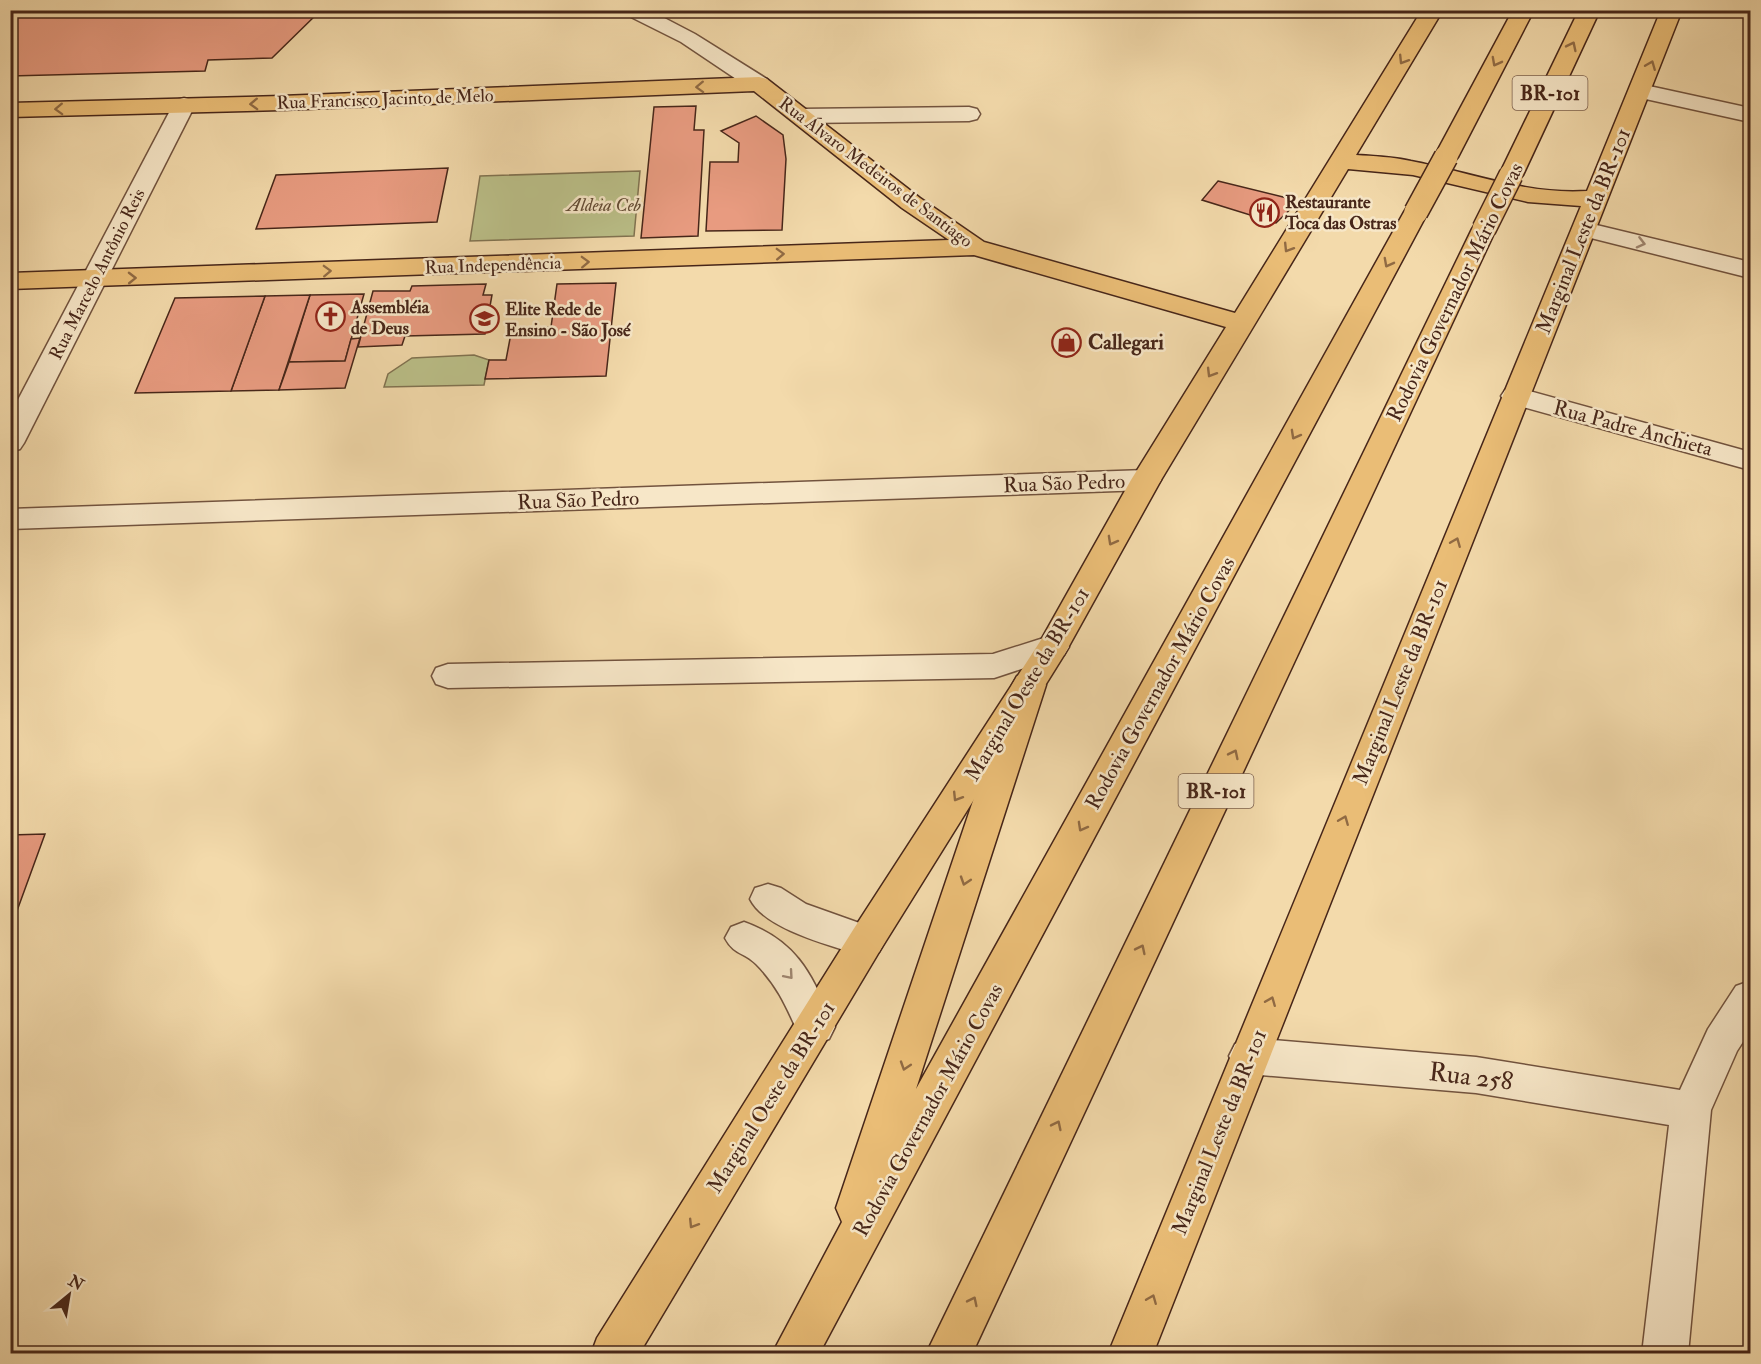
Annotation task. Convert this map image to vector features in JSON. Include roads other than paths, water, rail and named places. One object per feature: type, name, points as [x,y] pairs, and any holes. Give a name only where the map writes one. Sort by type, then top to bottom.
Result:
[{"type":"main road","name":"Marginal Oeste da BR-101","points":[[613,1353],[866,941],[1053,647],[1146,480],[1433,10]]},
{"type":"main road","name":"Rodovia Governador Mário Covas","points":[[794,1353],[1524,10]]},
{"type":"main road","name":"Rodovia Governador Mário Covas","points":[[948,1353],[1590,10]]},
{"type":"main road","name":"Marginal Leste da BR-101","points":[[1130,1353],[1672,10]]},
{"type":"main road","name":"Rua Francisco Jacinto de Melo","points":[[10,110],[759,84]]},
{"type":"main road","name":"Rua Álvaro Medeiros de Santiago","points":[[759,84],[911,203],[975,247],[1242,323]]},
{"type":"main road","points":[[1358,133],[1412,168]]},
{"type":"main road","points":[[1340,161],[1412,168],[1528,197],[1558,200],[1598,197]]},
{"type":"main road","points":[[1528,197],[1582,234]]},
{"type":"main road","name":"Rua Independência","points":[[10,281],[975,247]]},
{"type":"main road","points":[[827,1293],[897,1089],[1029,685]]},
{"type":"street","name":"Rua Álvaro Medeiros de Santiago","points":[[632,10],[688,38],[759,84]]},
{"type":"street","points":[[1640,91],[1750,115]]},
{"type":"street","name":"Rua Marcelo Antônio Reis","points":[[10,443],[184,105]]},
{"type":"street","points":[[801,116],[969,114]]},
{"type":"street","points":[[1582,234],[1750,270]]},
{"type":"street","name":"Rua Padre Anchieta","points":[[1515,396],[1750,460]]},
{"type":"street","name":"Rua São Pedro","points":[[10,519],[1146,480]]},
{"type":"street","points":[[448,676],[994,666],[1053,647]]},
{"type":"street","points":[[768,899],[793,915],[866,941]]},
{"type":"street","points":[[744,938],[768,951],[796,983],[814,1027]]},
{"type":"street","points":[[1665,1353],[1691,1110],[1722,1041],[1750,998]]},
{"type":"street","name":"Rua 258","points":[[1249,1056],[1476,1075],[1691,1110]]},
{"type":"place","name":"Restaurante Toca das Ostras","points":[[1264,212]]},
{"type":"place","name":"Assembléia de Deus","points":[[330,317]]},
{"type":"place","name":"Elite Rede de Ensino - São José","points":[[484,319]]},
{"type":"place","name":"Callegari","points":[[1067,342]]},
{"type":"park label","name":"Aldeia Ceb","points":[[604,205]]}]
